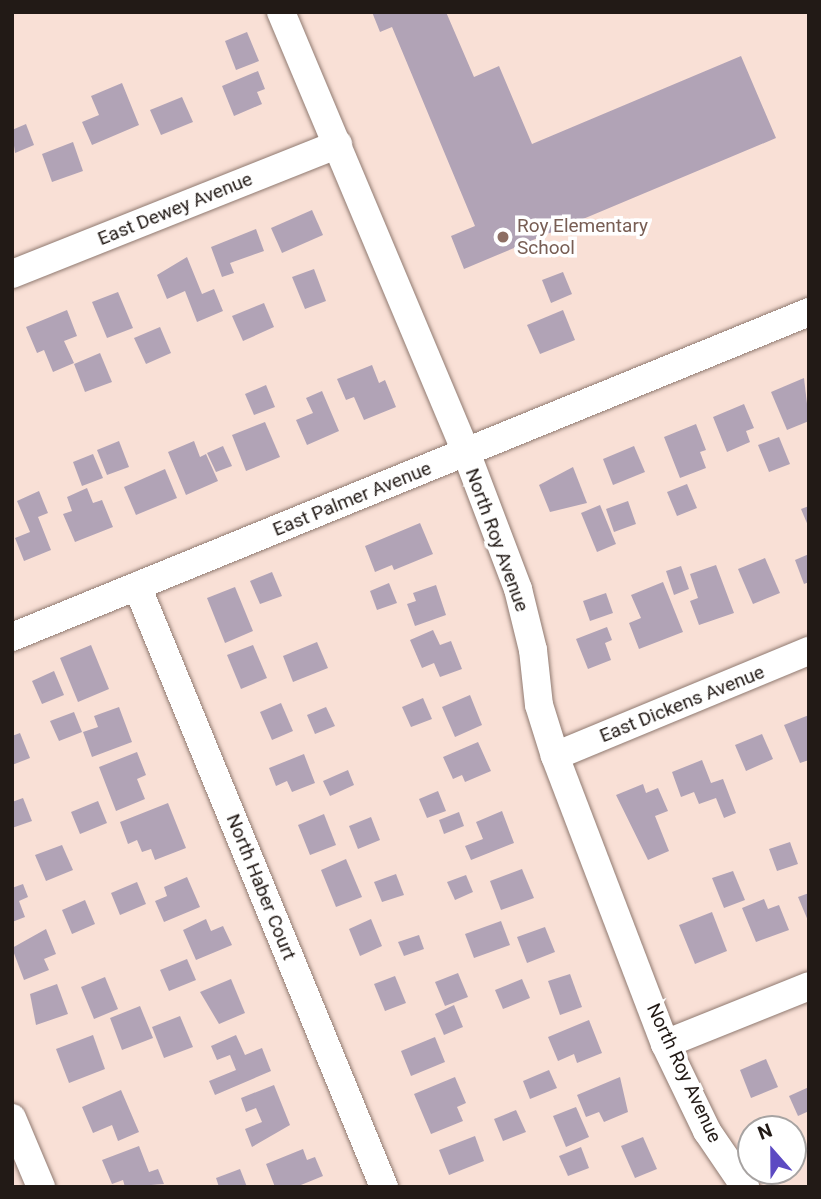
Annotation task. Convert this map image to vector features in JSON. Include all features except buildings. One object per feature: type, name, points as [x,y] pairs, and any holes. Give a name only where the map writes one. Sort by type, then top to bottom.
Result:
[{"type":"street","name":"North Roy Avenue","points":[[281,12],[466,452],[518,589],[533,650],[539,705],[555,756],[665,1044],[707,1131],[746,1187]]},
{"type":"street","name":"East Dewey Avenue","points":[[12,274],[338,144]]},
{"type":"street","name":"East Palmer Avenue","points":[[12,637],[809,312]]},
{"type":"street","name":"North Haber Court","points":[[137,586],[384,1187]]},
{"type":"street","name":"East Dickens Avenue","points":[[555,756],[809,652]]},
{"type":"street","points":[[665,1044],[809,986]]},
{"type":"street","points":[[12,1118],[41,1187]]},
{"type":"place","name":"Roy Elementary School","points":[[503,237]]}]
